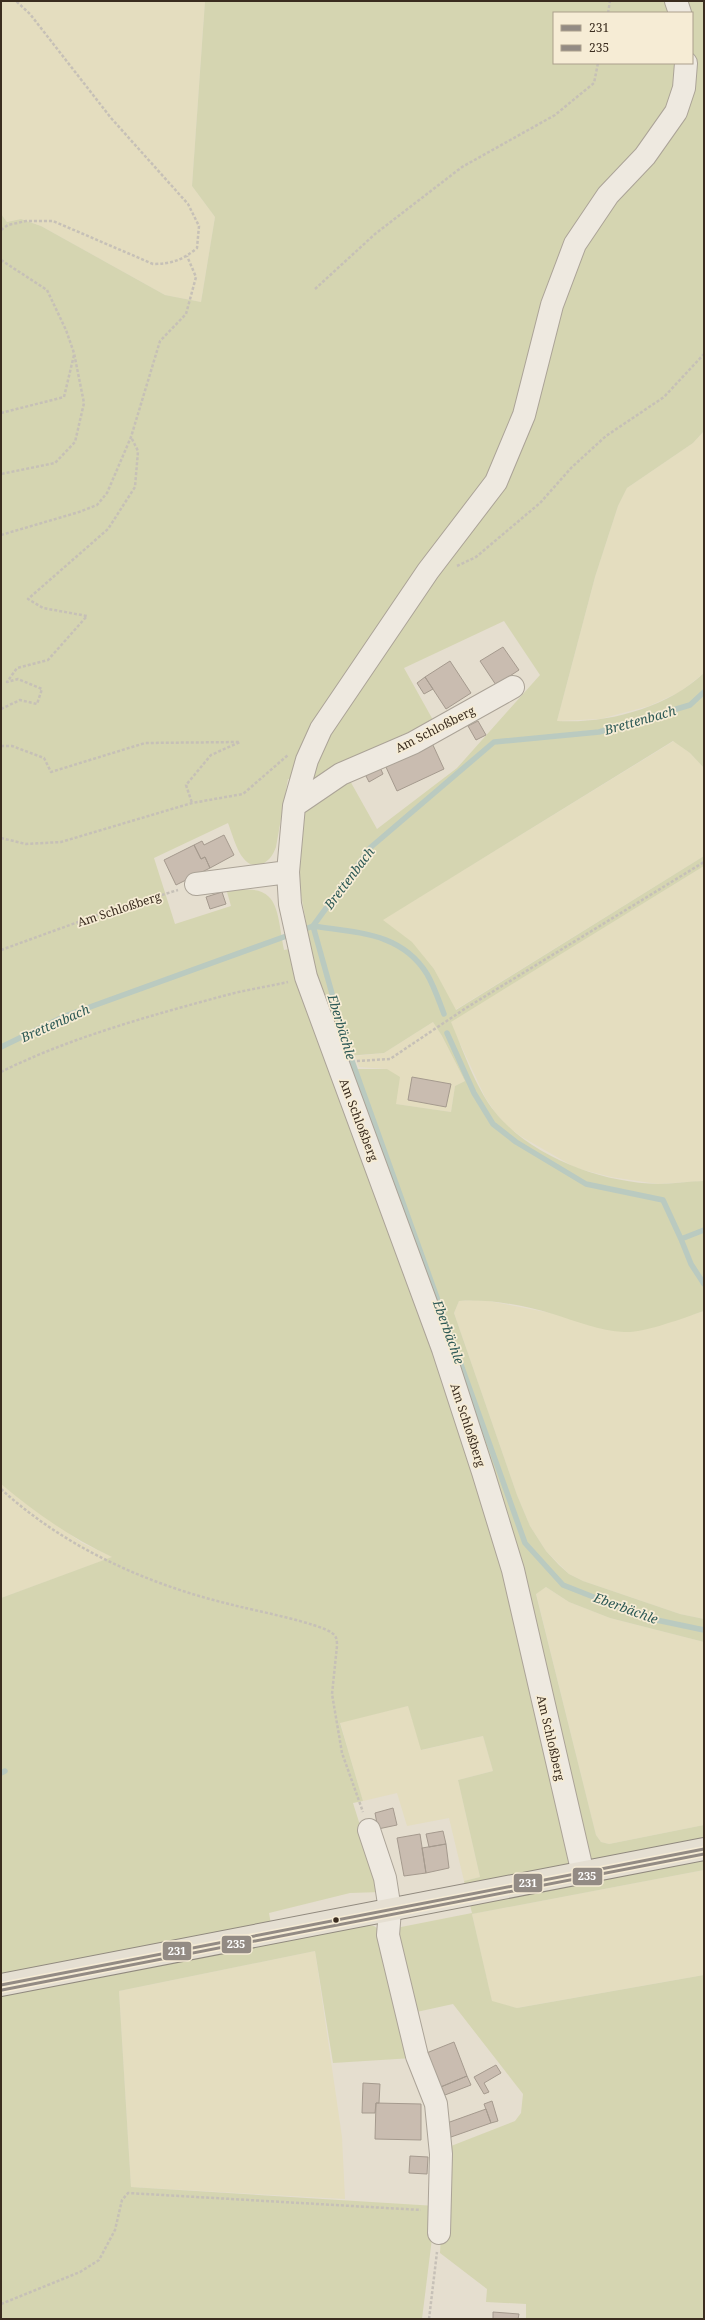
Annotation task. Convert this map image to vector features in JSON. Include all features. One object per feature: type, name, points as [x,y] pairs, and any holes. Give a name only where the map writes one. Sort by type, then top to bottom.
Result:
[{"type":"main road","points":[[1,1985],[583,1874],[704,1849]]},
{"type":"street","points":[[676,1],[680,12]]},
{"type":"street","name":"Am Schloßberg","points":[[583,1874],[513,1570],[483,1472],[438,1336],[306,977],[298,947],[290,904],[288,872],[294,806],[307,760],[321,729],[432,566],[496,482],[524,415],[552,305],[575,244],[608,195],[645,156],[676,112],[684,88],[686,64]]},
{"type":"street","name":"Am Schloßberg","points":[[294,806],[342,774],[413,743],[513,687]]},
{"type":"street","points":[[196,884],[288,872]]},
{"type":"street","points":[[369,1830],[385,1878],[390,1910],[388,1935],[417,2056],[436,2104],[441,2154],[439,2234]]},
{"type":"path","points":[[1,230],[8,225],[26,221],[53,221],[153,264],[170,264],[187,256],[198,248],[199,226],[188,204],[111,118],[30,14],[16,1]]},
{"type":"path","points":[[608,12],[610,1]]},
{"type":"path","points":[[315,289],[374,234],[462,167],[555,115],[594,83],[598,64]]},
{"type":"path","points":[[1,535],[79,512],[96,505],[107,493],[131,437],[160,341],[186,314],[196,276],[187,256]]},
{"type":"path","points":[[1,260],[47,290],[74,353],[84,403],[75,442],[55,463],[1,474]]},
{"type":"path","points":[[1,413],[64,397],[74,353]]},
{"type":"path","points":[[432,566],[444,570],[460,565],[476,557],[540,503],[572,467],[606,436],[664,397],[704,354]]},
{"type":"path","points":[[1,709],[20,700],[37,704],[42,689],[18,679],[7,682],[17,668],[48,660],[87,616],[43,608],[28,599],[108,529],[135,487],[138,451],[131,437]]},
{"type":"path","points":[[1,746],[12,746],[44,758],[51,772],[145,743],[240,742],[212,755],[186,785],[192,803]]},
{"type":"path","points":[[1,838],[26,844],[61,842],[192,803],[243,794],[289,754],[307,760]]},
{"type":"path","points":[[357,1061],[390,1059],[466,1008],[704,862]]},
{"type":"path","name":"Am Schloßberg","points":[[1,950],[103,913],[196,884]]},
{"type":"path","points":[[1,1072],[25,1059],[111,1029],[223,996],[289,981],[292,989]]},
{"type":"path","points":[[1,1490],[36,1518],[78,1546],[106,1559],[169,1585],[228,1604],[315,1626],[334,1634],[337,1639],[337,1646],[332,1694],[341,1745],[369,1830]]},
{"type":"path","points":[[1,2304],[80,2272],[99,2260],[115,2230],[122,2200],[128,2193],[440,2211]]},
{"type":"path","points":[[429,2319],[439,2234]]},
{"type":"shaded area","points":[[1,1],[205,1],[192,186],[215,217],[201,302],[165,295],[41,226],[21,219],[7,222],[1,214]]},
{"type":"shaded area","points":[[704,431],[704,673],[680,692],[649,706],[600,719],[557,721],[595,577],[618,506],[627,488],[693,443]]},
{"type":"shaded area","points":[[674,741],[690,753],[704,768],[704,856],[455,1010],[434,969],[382,920]]},
{"type":"shaded area","points":[[704,866],[704,1181],[658,1184],[611,1177],[576,1168],[522,1137],[507,1126],[485,1097],[450,1022]]},
{"type":"shaded area","points":[[433,1022],[442,1036],[465,1081],[455,1086],[451,1112],[396,1104],[387,1069],[359,1067],[355,1056],[384,1053]]},
{"type":"shaded area","points":[[459,1301],[489,1301],[551,1313],[603,1329],[663,1324],[704,1311],[704,1619],[680,1614],[583,1581],[569,1574],[546,1551],[530,1526],[517,1495],[454,1313]]},
{"type":"shaded area","points":[[1,1484],[82,1543],[113,1557],[1,1598]]},
{"type":"shaded area","points":[[546,1587],[569,1602],[610,1618],[704,1642],[704,1825],[609,1844],[601,1842],[596,1835],[536,1593]]},
{"type":"shaded area","points":[[408,1706],[422,1750],[483,1736],[493,1771],[458,1780],[480,1877],[464,1881],[449,1818],[407,1826],[397,1793],[363,1801],[340,1722]]},
{"type":"shaded area","points":[[704,1870],[704,1975],[517,2008],[492,2002],[472,1914]]},
{"type":"shaded area","points":[[315,1951],[342,2137],[345,2199],[131,2187],[119,1991]]},
{"type":"green space","points":[[205,1],[704,1],[704,431],[693,443],[627,488],[618,506],[595,577],[557,721],[596,720],[635,711],[672,696],[704,673],[704,768],[690,753],[673,741],[383,920],[412,942],[434,969],[456,1010],[704,856],[704,866],[451,1022],[470,1069],[488,1102],[510,1128],[528,1142],[569,1164],[591,1173],[614,1179],[658,1184],[704,1181],[704,1311],[653,1328],[633,1332],[597,1328],[553,1314],[506,1303],[459,1301],[454,1313],[517,1495],[530,1526],[546,1551],[569,1574],[583,1581],[680,1614],[704,1619],[704,1642],[610,1618],[569,1602],[546,1587],[536,1594],[596,1835],[601,1842],[609,1844],[704,1825],[704,1870],[472,1914],[492,2001],[517,2008],[704,1975],[704,2319],[526,2319],[526,2304],[486,2302],[487,2289],[440,2253],[446,2148],[515,2121],[521,2113],[523,2094],[453,2004],[412,2013],[395,1932],[401,1927],[472,1913],[464,1881],[480,1877],[458,1780],[493,1771],[483,1736],[421,1750],[408,1706],[340,1723],[363,1801],[353,1803],[381,1892],[350,1893],[269,1913],[274,1941],[363,1925],[374,1926],[380,1930],[413,2058],[333,2063],[315,1951],[119,1991],[131,2187],[436,2206],[422,2319],[1,2319],[1,1598],[112,1557],[82,1542],[54,1524],[1,1484],[1,214],[7,222],[21,219],[41,226],[165,295],[201,302],[215,217],[192,186]],"holes":[[[504,621],[540,675],[457,768],[377,829],[349,779],[303,809],[297,872],[310,945],[284,950],[279,922],[272,901],[266,894],[257,891],[244,890],[227,892],[231,906],[175,924],[154,858],[228,823],[239,852],[249,863],[255,865],[262,864],[267,861],[276,847],[288,779],[313,780],[433,720],[404,668]],[[433,1022],[442,1036],[465,1081],[455,1086],[451,1112],[396,1104],[400,1077],[387,1069],[350,1069],[347,1056],[384,1053]]]},
{"type":"building","points":[[503,647],[519,670],[496,685],[480,661]]},
{"type":"building","points":[[450,661],[471,693],[446,709],[425,677]]},
{"type":"building","points":[[425,677],[433,689],[424,694],[417,683]]},
{"type":"building","points":[[478,721],[486,735],[476,740],[468,726]]},
{"type":"building","points":[[432,743],[444,769],[397,791],[385,765]]},
{"type":"building","points":[[378,763],[383,774],[369,782],[363,770]]},
{"type":"building","points":[[224,835],[234,855],[210,868],[205,857],[201,859],[194,845],[202,841],[204,845]]},
{"type":"building","points":[[194,845],[201,859],[205,857],[210,868],[176,885],[164,860]]},
{"type":"building","points":[[222,892],[226,904],[210,909],[206,897]]},
{"type":"building","points":[[412,1077],[451,1084],[446,1107],[408,1100]]},
{"type":"building","points":[[393,1808],[397,1825],[378,1829],[375,1813]]},
{"type":"building","points":[[443,1831],[446,1844],[429,1847],[426,1834]]},
{"type":"building","points":[[420,1834],[426,1873],[404,1876],[397,1838]]},
{"type":"building","points":[[446,1844],[449,1868],[426,1873],[422,1848]]},
{"type":"building","points":[[454,2042],[467,2076],[438,2088],[424,2054]]},
{"type":"building","points":[[496,2065],[501,2073],[484,2083],[489,2092],[484,2094],[474,2077]]},
{"type":"building","points":[[467,2076],[471,2085],[445,2095],[441,2087]]},
{"type":"building","points":[[363,2083],[380,2084],[379,2103],[376,2103],[375,2113],[362,2113]]},
{"type":"building","points":[[492,2101],[498,2121],[491,2123],[484,2104]]},
{"type":"building","points":[[376,2103],[421,2104],[421,2140],[375,2139]]},
{"type":"building","points":[[486,2109],[491,2123],[451,2137],[447,2123]]},
{"type":"building","points":[[410,2156],[428,2157],[427,2174],[409,2173]]},
{"type":"building","points":[[493,2312],[519,2314],[518,2319],[493,2319]]},
{"type":"waterway","name":"Brettenbach","points":[[300,931],[313,926],[371,847],[494,742],[599,732],[690,705],[704,692]]},
{"type":"waterway","name":"Eberbächle","points":[[444,1014],[427,974],[416,960],[404,950],[391,942],[362,933],[313,926],[347,1047],[525,1543],[563,1585],[647,1618],[704,1630]]},
{"type":"waterway","name":"Brettenbach","points":[[1,1047],[65,1016],[292,934]]},
{"type":"waterway","points":[[447,1033],[474,1093],[493,1124],[516,1142],[586,1184],[663,1200],[681,1239],[704,1230]]},
{"type":"waterway","points":[[681,1239],[691,1264],[704,1284]]},
{"type":"waterway","points":[[1,1773],[5,1771]]},
{"type":"transit line","name":"231","points":[[1,1985],[704,1849]]},
{"type":"transit line","name":"235","points":[[2,1990],[704,1854]]}]
